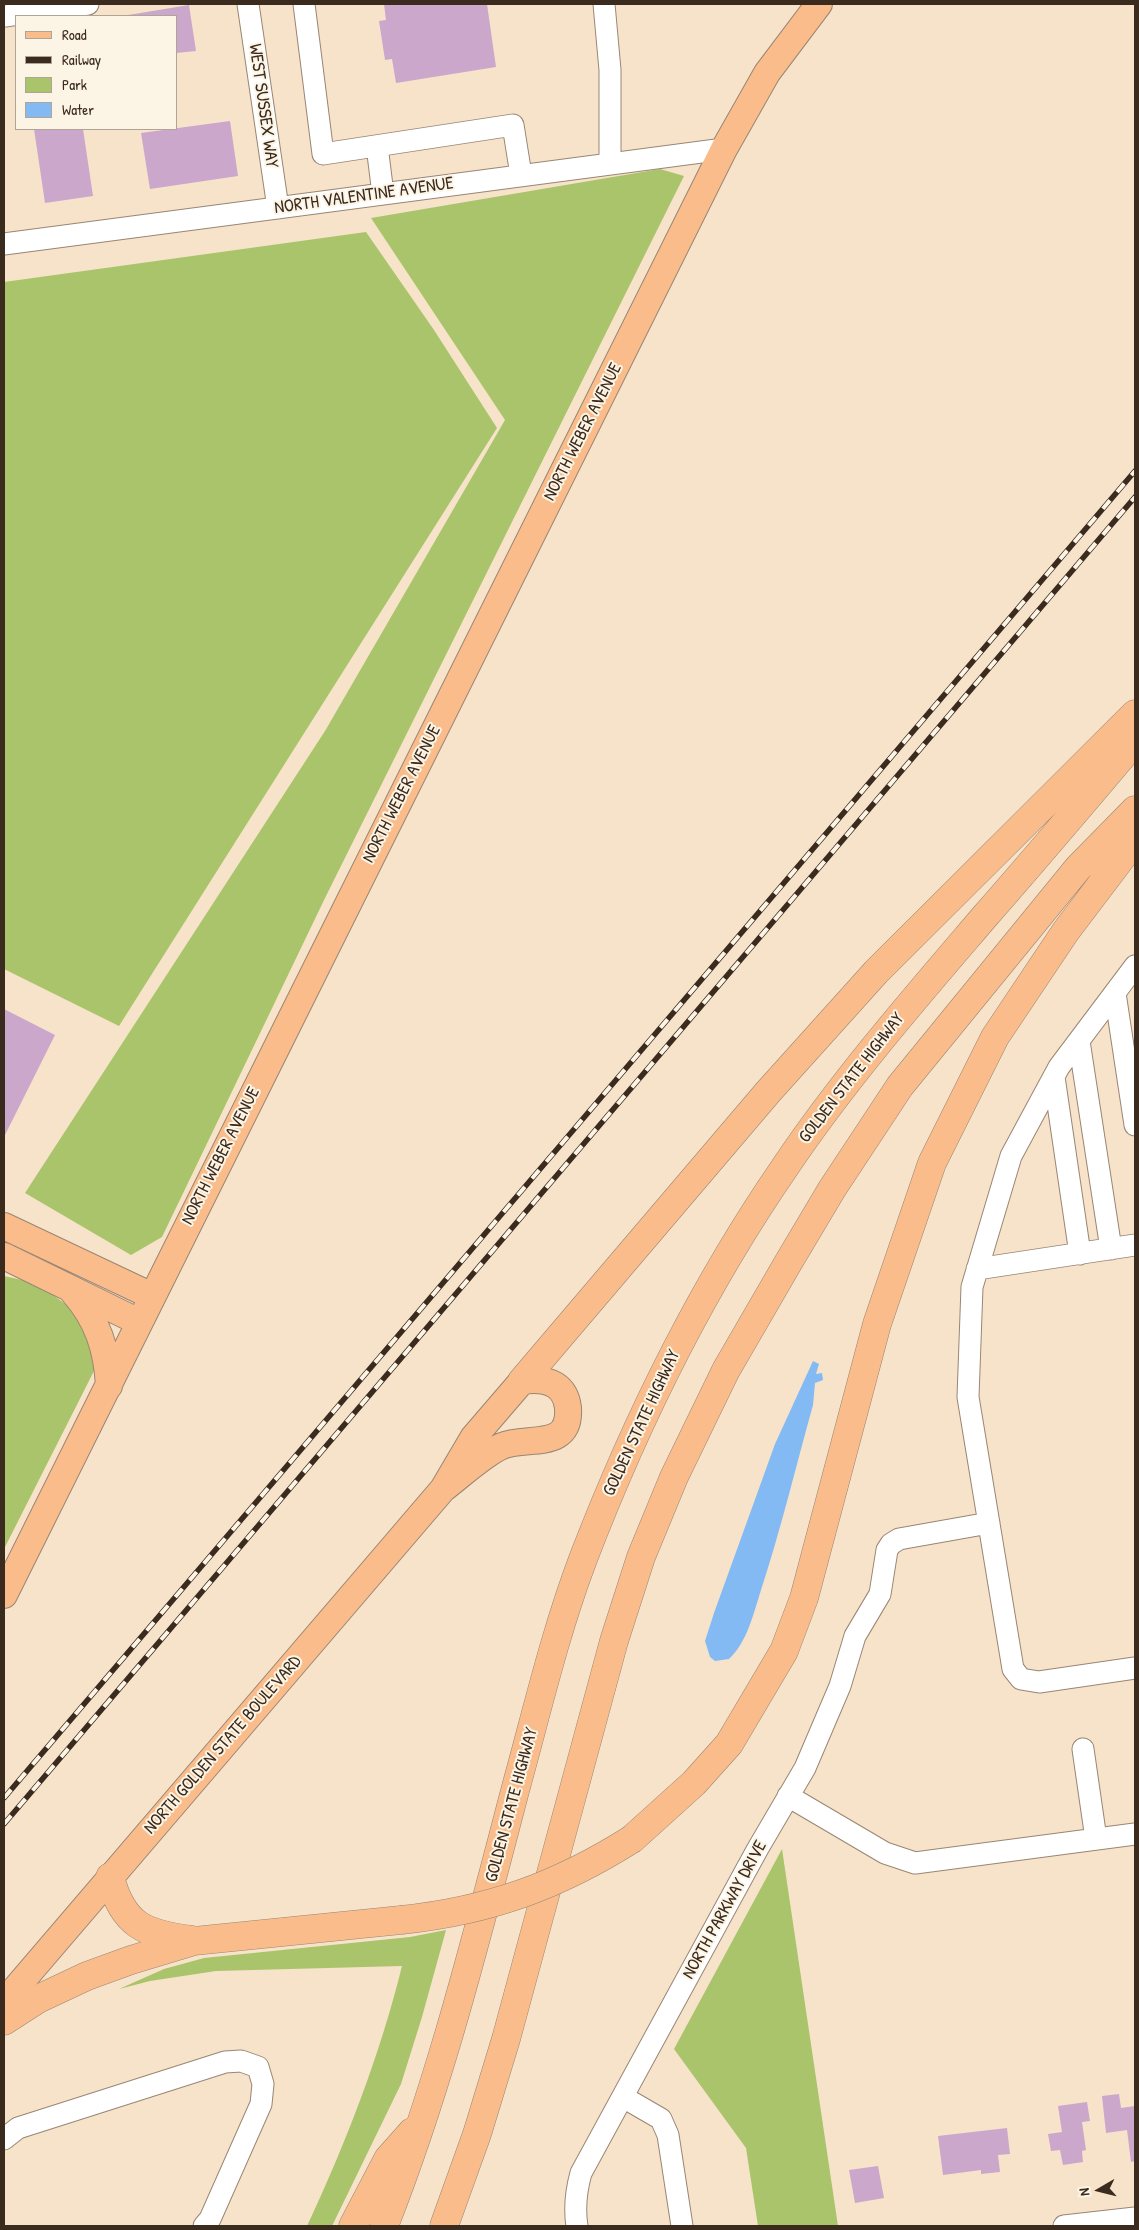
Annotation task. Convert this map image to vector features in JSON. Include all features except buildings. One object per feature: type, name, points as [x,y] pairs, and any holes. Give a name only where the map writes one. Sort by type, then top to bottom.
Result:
[{"type":"highway","points":[[522,1381],[768,1092],[876,972],[1135,714]]},
{"type":"highway","name":"GOLDEN STATE HIGHWAY","points":[[384,2226],[421,2121],[465,1980],[544,1684],[581,1564],[622,1460],[670,1360],[738,1240],[785,1167],[852,1075],[1135,741]]},
{"type":"highway","points":[[444,2226],[477,2134],[506,2039],[614,1641],[641,1557],[674,1477],[726,1370],[832,1189],[900,1086],[1078,868],[1135,810]]},
{"type":"highway","points":[[4,2021],[38,1999],[87,1976],[131,1960],[194,1941],[401,1920],[464,1910],[519,1896],[578,1871],[632,1839],[694,1783],[729,1744],[784,1651],[804,1598],[877,1324],[932,1163],[995,1037],[1066,930],[1135,840]]},
{"type":"highway","points":[[110,1877],[115,1897],[122,1910],[134,1922],[151,1932],[167,1937],[194,1941]]},
{"type":"highway","points":[[353,2226],[388,2159],[421,2121]]},
{"type":"main road","name":"NORTH WEBER AVENUE","points":[[4,1595],[724,149],[767,73],[819,4]]},
{"type":"main road","points":[[4,1226],[152,1296]]},
{"type":"main road","points":[[4,1256],[139,1322]]},
{"type":"main road","points":[[68,1286],[84,1304],[100,1335],[107,1358],[109,1387]]},
{"type":"main road","name":"NORTH GOLDEN STATE BOULEVARD","points":[[4,2002],[443,1489],[473,1438],[522,1381],[542,1380],[561,1390],[568,1410],[561,1432],[548,1440],[518,1442],[500,1447],[443,1489]]},
{"type":"street","points":[[4,16],[88,4]]},
{"type":"street","name":"WEST SUSSEX WAY","points":[[248,4],[278,208]]},
{"type":"street","points":[[304,4],[323,154],[513,125],[521,175]]},
{"type":"street","points":[[604,4],[610,70],[610,164]]},
{"type":"street","points":[[377,146],[383,194]]},
{"type":"street","name":"NORTH VALENTINE AVENUE","points":[[4,244],[724,149]]},
{"type":"street","points":[[1135,966],[1054,1077],[1011,1156],[972,1287],[968,1397],[1013,1669],[1021,1679],[1039,1682],[1135,1668]]},
{"type":"street","points":[[1115,993],[1135,1125]]},
{"type":"street","points":[[1079,1041],[1111,1249]]},
{"type":"street","points":[[1054,1077],[1080,1254]]},
{"type":"street","points":[[978,1270],[1135,1245]]},
{"type":"street","name":"NORTH PARKWAY DRIVE","points":[[577,2226],[575,2204],[581,2173],[805,1768],[840,1686],[855,1636],[880,1594],[887,1550],[891,1544],[899,1539],[989,1523]]},
{"type":"street","points":[[1083,1749],[1096,1839]]},
{"type":"street","points":[[788,1796],[885,1853],[915,1863],[1135,1834]]},
{"type":"street","points":[[4,2140],[18,2128],[225,2062],[241,2060],[258,2067],[263,2084],[261,2104],[210,2219],[204,2226]]},
{"type":"street","points":[[623,2097],[660,2120],[668,2134],[682,2226]]},
{"type":"street","points":[[1064,2226],[1135,2218]]},
{"type":"green space","points":[[660,169],[684,176],[326,896],[162,1237],[131,1255],[25,1193],[325,731],[505,420],[371,218]]},
{"type":"green space","points":[[366,232],[434,330],[497,428],[119,1026],[4,969],[4,282]]},
{"type":"green space","points":[[4,1276],[36,1283],[74,1310],[89,1335],[95,1369],[4,1549]]},
{"type":"green space","points":[[782,1849],[838,2226],[758,2226],[746,2148],[674,2049]]},
{"type":"green space","points":[[446,1930],[401,2084],[332,2226],[307,2226],[361,2098],[373,2065],[402,1966],[216,1971],[150,1981],[119,1989],[164,1969],[204,1958],[410,1937]]},
{"type":"water","points":[[813,1361],[819,1364],[816,1374],[822,1373],[823,1380],[815,1383],[813,1405],[753,1617],[741,1645],[729,1659],[715,1661],[710,1657],[705,1641],[714,1613],[775,1444]]},
{"type":"railway","points":[[4,1798],[1135,471]]},
{"type":"railway","points":[[4,1824],[1135,497]]}]
